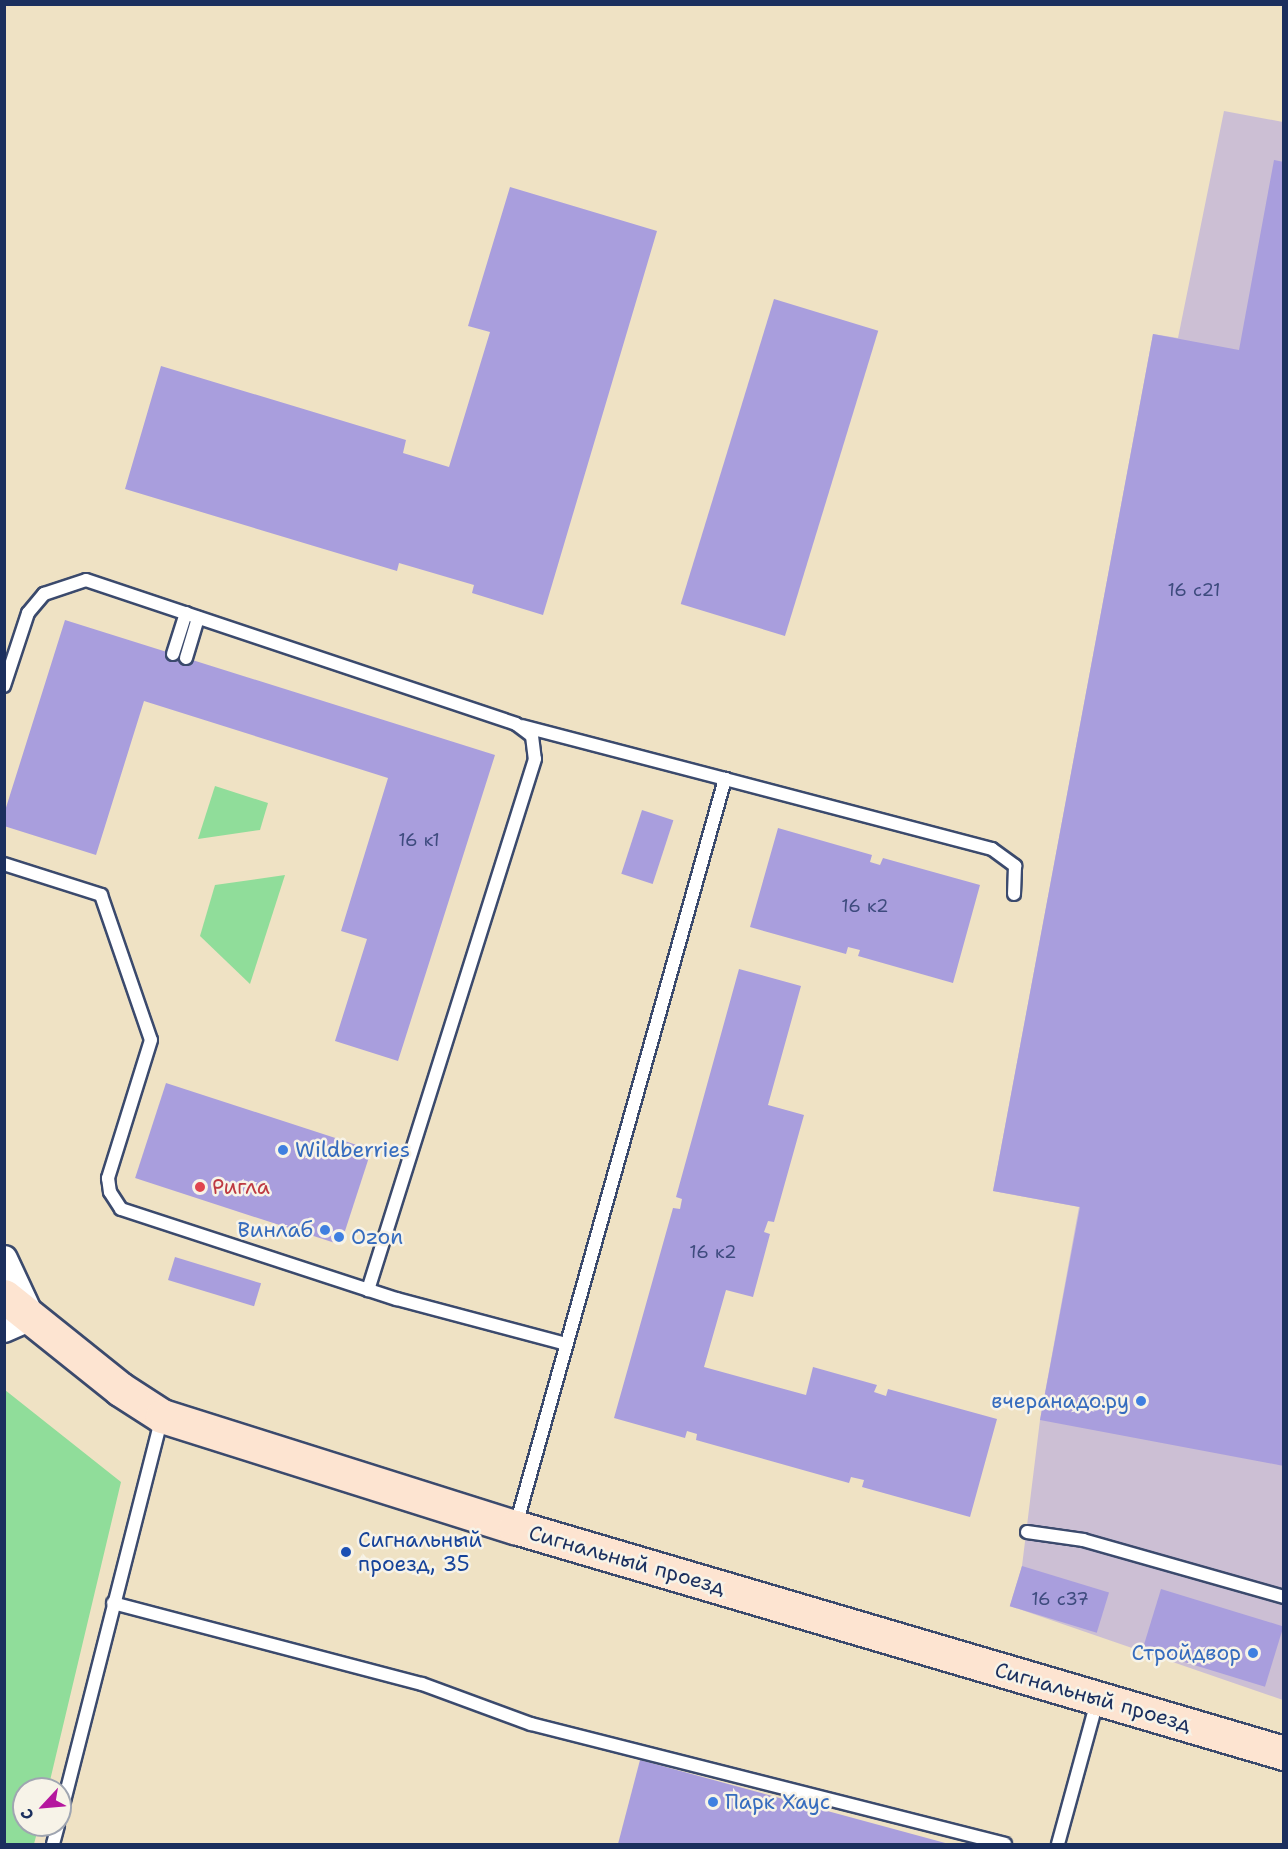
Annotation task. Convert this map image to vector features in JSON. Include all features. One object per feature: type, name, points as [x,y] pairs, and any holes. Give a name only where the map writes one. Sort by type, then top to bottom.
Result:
[{"type":"main road","name":"Сигнальный проезд","points":[[4,1296],[18,1323],[162,1416],[515,1527],[1284,1753]]},
{"type":"street","points":[[4,1259],[18,1323]]},
{"type":"lane","points":[[4,686],[28,613],[44,594],[86,580],[516,724],[992,849],[1015,866],[1014,894]]},
{"type":"lane","points":[[173,654],[186,613]]},
{"type":"lane","points":[[186,658],[198,618]]},
{"type":"lane","points":[[369,1290],[535,759],[532,736],[516,724]]},
{"type":"lane","points":[[515,1527],[725,779]]},
{"type":"lane","points":[[4,864],[101,895],[152,1040],[108,1178],[110,1192],[121,1209],[369,1290],[566,1344]]},
{"type":"lane","points":[[70,1777],[162,1416]]},
{"type":"lane","points":[[1027,1532],[1083,1540],[1284,1597]]},
{"type":"lane","points":[[113,1603],[422,1684],[531,1724],[1005,1845]]},
{"type":"lane","points":[[1058,1845],[1098,1698]]},
{"type":"shaded area","points":[[1224,111],[1283,122],[1283,1700],[1010,1606],[1022,1566],[1040,1420],[1079,1207],[993,1191],[1153,334],[1178,338]]},
{"type":"green space","points":[[215,786],[268,803],[260,830],[198,839]]},
{"type":"green space","points":[[285,875],[250,984],[200,936],[215,885]]},
{"type":"green space","points":[[5,1390],[121,1482],[51,1777],[12,1777],[12,1837],[36,1837],[34,1844],[5,1844]]},
{"type":"building","points":[[1274,160],[1284,162],[1284,1466],[1040,1420],[1080,1207],[993,1191],[1153,334],[1239,350]]},
{"type":"building","points":[[510,187],[657,231],[543,615],[472,593],[474,585],[399,563],[397,571],[125,489],[161,366],[406,440],[403,453],[449,467],[490,332],[468,326]]},
{"type":"building","points":[[774,299],[878,331],[785,636],[681,604]]},
{"type":"building","points":[[65,620],[495,755],[398,1061],[335,1041],[367,939],[341,931],[388,778],[144,701],[96,855],[4,826],[4,814]]},
{"type":"building","points":[[642,810],[673,820],[653,884],[621,874]]},
{"type":"building","points":[[778,828],[872,855],[870,862],[880,865],[883,858],[980,885],[953,983],[858,956],[860,950],[848,947],[846,954],[750,927]]},
{"type":"building","points":[[739,969],[801,986],[768,1105],[804,1115],[774,1222],[768,1221],[764,1232],[770,1234],[753,1297],[726,1290],[704,1367],[806,1395],[813,1367],[877,1385],[874,1392],[886,1396],[888,1389],[997,1419],[970,1517],[862,1487],[864,1480],[851,1477],[849,1483],[696,1440],[697,1434],[687,1431],[685,1438],[614,1418],[673,1208],[680,1209],[682,1199],[676,1197]]},
{"type":"building","points":[[166,1083],[371,1150],[341,1245],[135,1178]]},
{"type":"building","points":[[175,1257],[261,1283],[254,1306],[168,1280]]},
{"type":"building","points":[[1022,1566],[1109,1593],[1097,1633],[1010,1606]]},
{"type":"building","points":[[1161,1589],[1283,1626],[1265,1687],[1143,1649]]},
{"type":"building","name":"Парк Хаус","points":[[640,1760],[949,1844],[618,1844]]},
{"type":"place","name":"Wildberries","points":[[283,1150]]},
{"type":"place","name":"Ригла","points":[[200,1187]]},
{"type":"place","name":"Винлаб","points":[[325,1230]]},
{"type":"place","name":"Ozon","points":[[339,1237]]},
{"type":"place","name":"вчеранадо.ру","points":[[1141,1401]]},
{"type":"place","name":"Сигнальный проезд, 35","points":[[346,1552]]},
{"type":"place","name":"Стройдвор","points":[[1253,1653]]},
{"type":"place","name":"Парк Хаус","points":[[713,1802]]}]
